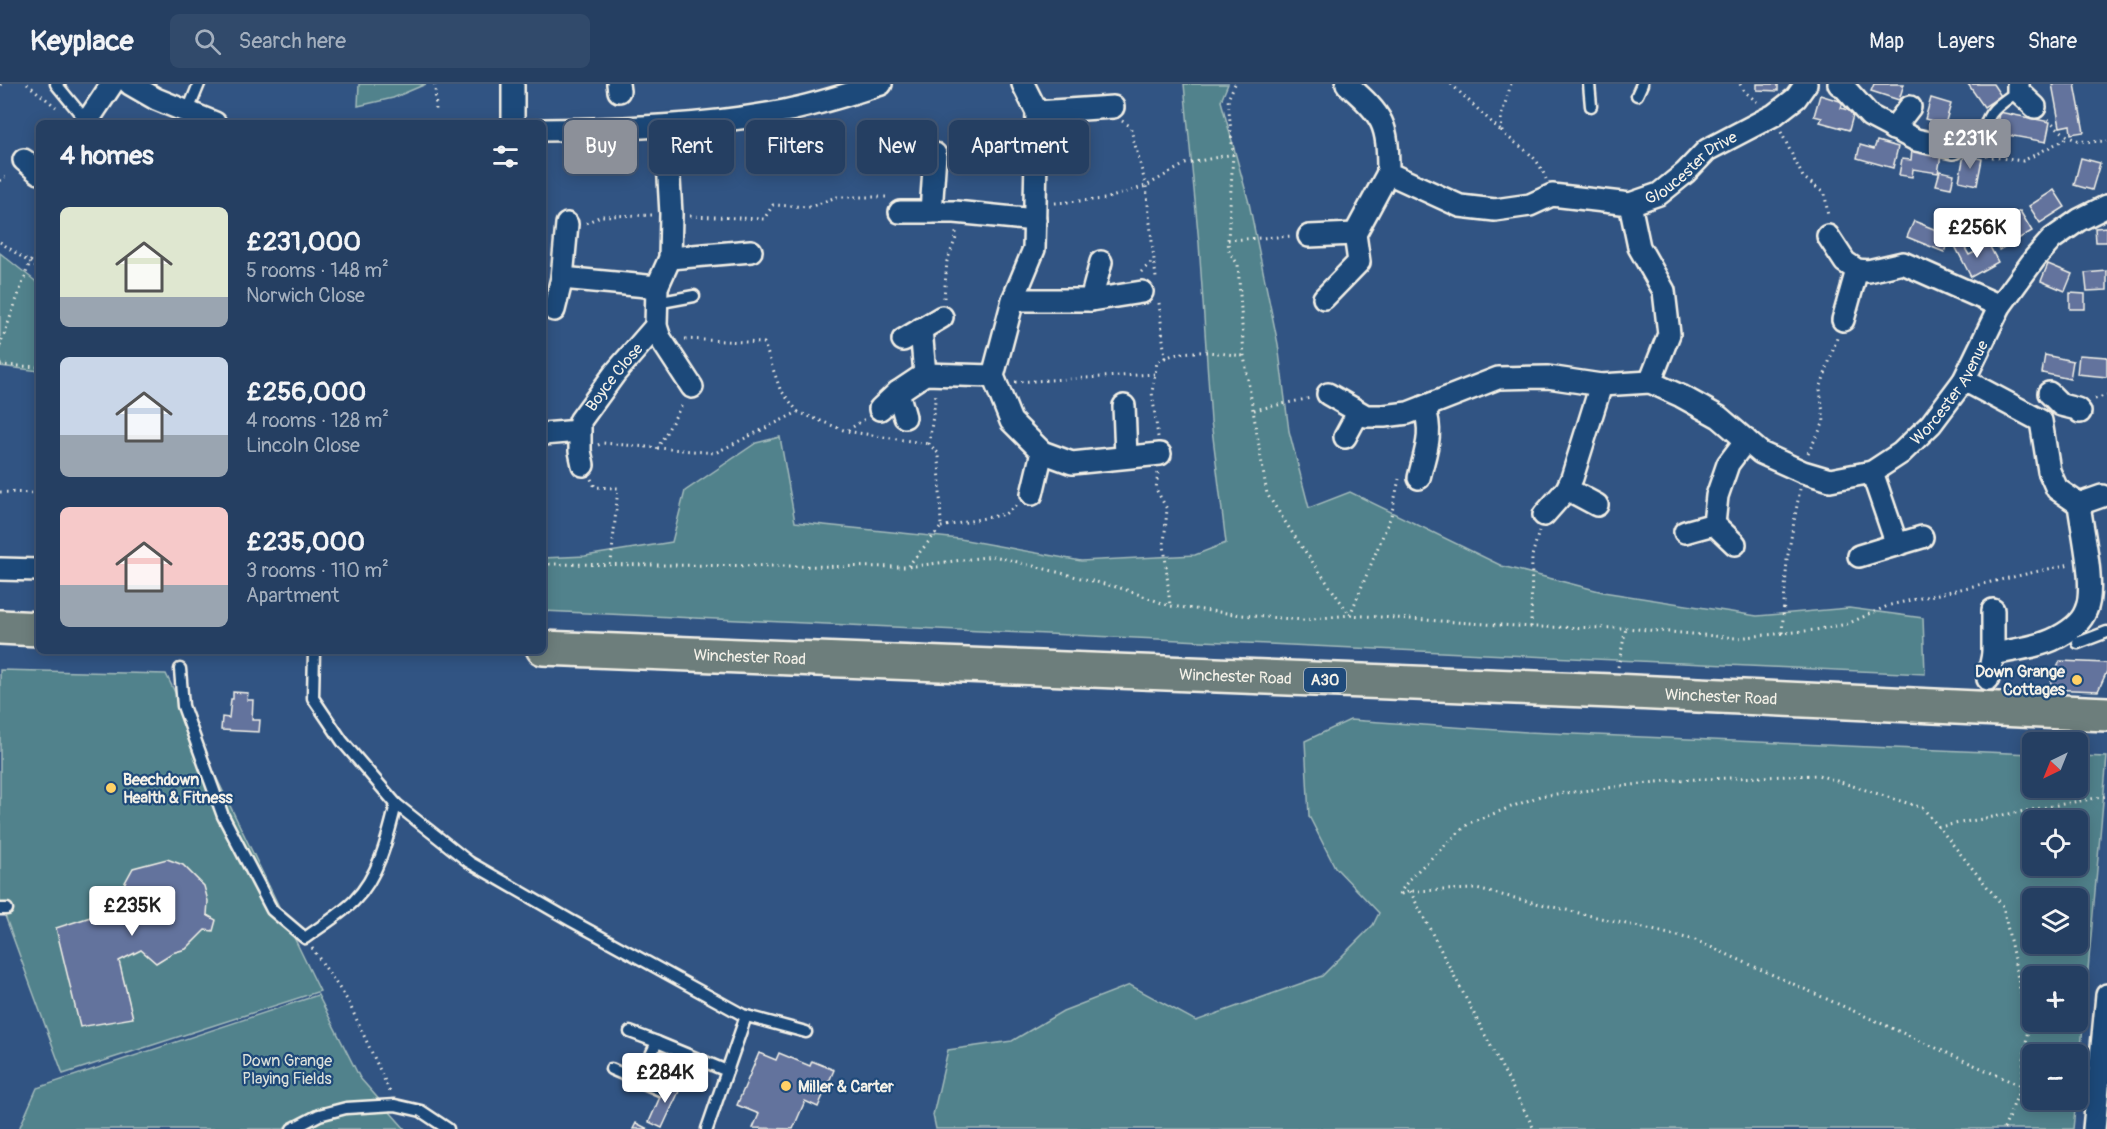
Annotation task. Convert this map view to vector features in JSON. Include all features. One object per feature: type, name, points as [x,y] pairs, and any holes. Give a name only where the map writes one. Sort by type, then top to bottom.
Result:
[{"type":"main road","points":[[0,627],[36,629]]},
{"type":"main road","name":"Winchester Road","points":[[546,648],[2107,714]]},
{"type":"street","points":[[89,120],[112,84]]},
{"type":"street","points":[[130,84],[156,99],[206,120]]},
{"type":"street","points":[[513,84],[513,120]]},
{"type":"street","points":[[727,120],[786,111],[881,84]]},
{"type":"street","points":[[1023,84],[1037,112],[1034,249],[1013,300],[994,379],[1011,421],[1042,452],[1072,463],[1160,454]]},
{"type":"street","points":[[1324,298],[1359,262],[1356,234],[1388,173],[1384,124],[1370,104],[1347,84]]},
{"type":"street","name":"Gloucester Drive","points":[[1388,173],[1460,206],[1496,210],[1530,205],[1552,195],[1630,204],[1659,194],[1685,173],[1707,150],[1774,115],[1796,98],[1806,84]]},
{"type":"street","points":[[1839,84],[1870,116],[1893,129],[1916,140],[1953,148]]},
{"type":"street","points":[[2018,88],[2035,107]]},
{"type":"street","points":[[1893,129],[1910,107]]},
{"type":"street","points":[[1037,112],[1106,108]]},
{"type":"street","points":[[546,130],[649,127]]},
{"type":"street","points":[[658,332],[657,295],[670,258],[669,174]]},
{"type":"street","points":[[932,212],[934,174]]},
{"type":"street","points":[[1630,204],[1639,247],[1664,291],[1669,334],[1650,382]]},
{"type":"street","name":"Worcester Avenue","points":[[1328,394],[1358,413],[1366,416],[1384,416],[1408,413],[1498,378],[1548,377],[1601,385],[1650,382],[1719,417],[1761,453],[1803,472],[1830,480],[1872,472],[1901,453],[1931,424],[1964,380],[2000,306],[2035,258],[2052,239],[2079,220],[2107,206]]},
{"type":"street","points":[[900,212],[1035,213]]},
{"type":"street","points":[[554,310],[562,278],[567,224]]},
{"type":"street","points":[[1309,236],[1356,234]]},
{"type":"street","points":[[1828,236],[1845,262],[1857,270],[1868,271],[1903,263],[2000,306]]},
{"type":"street","points":[[670,258],[751,251]]},
{"type":"street","points":[[1090,300],[1101,262]]},
{"type":"street","points":[[1843,320],[1857,270]]},
{"type":"street","points":[[562,278],[657,295]]},
{"type":"street","points":[[1013,300],[1090,300],[1152,288]]},
{"type":"street","points":[[932,374],[912,334],[942,317]]},
{"type":"street","name":"Boyce Close","points":[[546,435],[580,449],[580,421],[615,374],[658,332],[692,387]]},
{"type":"street","points":[[880,409],[898,392],[932,374],[994,379]]},
{"type":"street","points":[[1964,380],[2041,421]]},
{"type":"street","points":[[1544,515],[1567,489],[1572,478],[1601,385]]},
{"type":"street","points":[[898,392],[905,417]]},
{"type":"street","points":[[2079,504],[2057,489],[2049,471],[2041,421],[2055,399],[2080,412]]},
{"type":"street","points":[[1125,406],[1126,456]]},
{"type":"street","points":[[1411,475],[1429,434],[1429,421],[1424,407]]},
{"type":"street","points":[[1345,437],[1358,413]]},
{"type":"street","points":[[1714,524],[1717,496],[1728,464],[1746,440]]},
{"type":"street","points":[[1032,494],[1042,452]]},
{"type":"street","points":[[1872,472],[1897,545]]},
{"type":"street","points":[[1567,489],[1597,505]]},
{"type":"street","points":[[2079,504],[2102,496]]},
{"type":"street","points":[[1993,654],[2051,640],[2075,626],[2086,610],[2090,591],[2081,562],[2079,504]]},
{"type":"street","points":[[1685,532],[1714,524]]},
{"type":"street","points":[[1714,524],[1735,544]]},
{"type":"street","points":[[1859,556],[1922,537]]},
{"type":"street","points":[[0,569],[36,570]]},
{"type":"street","points":[[1988,679],[1993,654],[1994,610]]},
{"type":"street","points":[[2094,1129],[2107,994]]},
{"type":"lane","points":[[56,84],[85,120]]},
{"type":"lane","points":[[187,113],[199,84]]},
{"type":"lane","points":[[1589,84],[1591,106]]},
{"type":"lane","points":[[1637,95],[1642,84]]},
{"type":"lane","points":[[1981,143],[1985,120],[2018,88]]},
{"type":"lane","points":[[657,295],[694,296]]},
{"type":"lane","points":[[2079,643],[2107,632]]},
{"type":"lane","points":[[314,654],[313,698],[342,741],[396,804],[469,862],[746,1016],[806,1032]]},
{"type":"lane","points":[[180,669],[183,706],[222,816],[272,910],[305,938],[354,901],[374,872],[388,840],[396,804]]},
{"type":"lane","points":[[707,1129],[746,1016]]},
{"type":"lane","points":[[630,1032],[727,1071]]},
{"type":"lane","points":[[639,1081],[657,1042]]},
{"type":"lane","points":[[611,1069],[660,1090]]},
{"type":"lane","points":[[292,1129],[319,1115],[346,1108],[395,1105],[421,1111],[448,1129]]},
{"type":"path","points":[[27,84],[57,109]]},
{"type":"path","points":[[435,84],[436,112]]},
{"type":"path","points":[[1235,84],[1228,99],[1233,154],[1228,240],[1229,252],[1238,264],[1244,356],[1267,494],[1350,615]]},
{"type":"path","points":[[1451,84],[1502,132],[1530,152],[1541,164],[1552,195]]},
{"type":"path","points":[[1502,132],[1501,117],[1511,84]]},
{"type":"path","points":[[1740,84],[1744,91],[1774,115],[1803,177],[1825,194],[1828,236]]},
{"type":"path","points":[[2035,107],[2067,138],[2084,142],[2107,141]]},
{"type":"path","points":[[1106,108],[1130,126],[1146,186],[1152,288],[1165,358]]},
{"type":"path","points":[[1492,122],[1501,117]]},
{"type":"path","points":[[1953,148],[1990,157],[2023,161],[2067,138]]},
{"type":"path","points":[[1035,213],[1105,199],[1146,186],[1185,164],[1233,154]]},
{"type":"path","points":[[0,181],[5,177]]},
{"type":"path","points":[[567,224],[584,224],[601,216],[671,214],[764,219],[773,205],[810,207],[836,197],[892,197],[900,212]]},
{"type":"path","points":[[942,317],[947,261],[956,238],[956,212]]},
{"type":"path","points":[[1228,240],[1309,236]]},
{"type":"path","points":[[0,242],[36,266]]},
{"type":"path","points":[[0,346],[30,262],[36,253]]},
{"type":"path","points":[[658,332],[764,343],[780,389],[798,412],[846,431],[930,444],[939,454],[940,526],[907,567]]},
{"type":"path","points":[[1170,606],[1164,544],[1167,509],[1156,489],[1160,454],[1152,392],[1157,362],[1170,354],[1185,352],[1244,356]]},
{"type":"path","points":[[0,365],[36,367]]},
{"type":"path","points":[[930,444],[932,374]]},
{"type":"path","points":[[994,379],[1155,374]]},
{"type":"path","points":[[657,449],[692,387]]},
{"type":"path","points":[[1254,410],[1328,394]]},
{"type":"path","points":[[611,563],[618,488],[596,487],[580,449],[603,443],[715,453],[798,412]]},
{"type":"path","points":[[1350,615],[1390,516],[1411,475]]},
{"type":"path","points":[[0,492],[36,493]]},
{"type":"path","points":[[940,526],[1005,514],[1032,494]]},
{"type":"path","points":[[1531,627],[1532,556],[1544,515]]},
{"type":"path","points":[[546,563],[907,567],[994,556],[1124,589],[1170,606],[1303,620],[1350,615],[1531,627],[1626,628],[1736,638],[1815,630],[1847,624],[1890,605],[2081,562]]},
{"type":"path","points":[[1612,692],[1626,628]]},
{"type":"path","points":[[2004,1129],[2021,1086],[2028,1028],[2003,906],[1923,808],[1818,775],[1674,780],[1540,796],[1469,823],[1410,878],[1399,894],[1410,891],[1476,889],[1695,940],[2021,1086]]},
{"type":"path","points":[[1938,827],[2107,796]]},
{"type":"path","points":[[1410,891],[1534,1129]]},
{"type":"path","points":[[305,938],[348,1001],[395,1105]]},
{"type":"green space","points":[[359,84],[426,84],[393,98],[358,106]]},
{"type":"green space","points":[[1184,84],[1228,84],[1221,101],[1249,203],[1278,344],[1289,431],[1309,508],[1350,492],[1502,566],[1603,592],[1757,616],[1849,608],[1923,618],[1925,674],[546,611],[546,558],[585,556],[672,542],[685,491],[756,443],[780,437],[795,522],[960,539],[1081,561],[1195,555],[1226,543],[1211,421],[1199,243]]},
{"type":"green space","points":[[0,253],[36,282],[36,371],[0,366]]},
{"type":"green space","name":"Beechdown Health & Fitness","points":[[0,670],[166,674],[320,991],[63,1074],[0,902]]},
{"type":"green space","points":[[1350,720],[1527,732],[2022,754],[2022,798],[2088,798],[2088,756],[2107,757],[2088,970],[2088,966],[2022,966],[2022,1032],[2082,1032],[2081,1044],[2022,1044],[2022,1110],[2075,1110],[2073,1129],[936,1129],[933,1115],[948,1050],[1012,1041],[1063,1011],[1130,985],[1196,1021],[1322,976],[1373,925],[1379,913],[1335,867],[1309,816],[1305,741]]},
{"type":"green space","name":"Down Grange Playing Fields","points":[[318,995],[360,1078],[405,1129],[19,1129],[37,1088]]},
{"type":"building","points":[[1757,84],[1778,84],[1778,91],[1757,90]]},
{"type":"building","points":[[1874,84],[1904,84],[1899,100],[1871,91]]},
{"type":"building","points":[[1968,84],[1993,84],[2001,96],[1984,107]]},
{"type":"building","points":[[2052,84],[2075,84],[2084,132],[2071,134],[2070,125],[2060,127]]},
{"type":"building","points":[[1820,95],[1843,102],[1841,108],[1854,112],[1849,130],[1820,122],[1822,118],[1814,116]]},
{"type":"building","points":[[1931,98],[1951,104],[1945,124],[1925,119]]},
{"type":"building","points":[[1999,112],[2050,122],[2046,142],[1996,133]]},
{"type":"building","points":[[1877,141],[1898,147],[1893,168],[1857,158],[1860,145],[1874,149]]},
{"type":"building","points":[[1912,150],[1941,155],[1938,173],[1913,169],[1912,177],[1899,175],[1902,159],[1911,160]]},
{"type":"building","points":[[1964,155],[1982,159],[1977,185],[1959,181]]},
{"type":"building","points":[[2081,158],[2100,163],[2092,190],[2074,185]]},
{"type":"building","points":[[1940,171],[1954,174],[1951,188],[1936,185]]},
{"type":"building","points":[[2054,190],[2065,207],[2040,223],[2029,206]]},
{"type":"building","points":[[2020,211],[2032,231],[1999,250],[1987,230]]},
{"type":"building","points":[[1914,221],[1951,236],[1944,252],[1907,237]]},
{"type":"building","points":[[2107,227],[2107,242],[2096,242],[2095,228]]},
{"type":"building","points":[[1962,243],[1969,255],[1989,245],[1998,262],[1971,277],[1955,246]]},
{"type":"building","points":[[2048,264],[2072,274],[2065,291],[2041,281]]},
{"type":"building","points":[[2107,271],[2107,290],[2087,291],[2085,273]]},
{"type":"building","points":[[2070,293],[2085,294],[2085,309],[2070,309]]},
{"type":"building","points":[[2045,355],[2073,361],[2070,379],[2042,373]]},
{"type":"building","points":[[2079,355],[2107,357],[2107,377],[2077,374]]},
{"type":"building","name":"Down Grange Cottages","points":[[2060,661],[2107,663],[2107,671],[2098,691],[2048,689]]},
{"type":"building","points":[[233,692],[248,693],[247,700],[253,700],[252,720],[260,720],[259,732],[221,730],[222,717],[229,718]]},
{"type":"building","points":[[167,859],[183,865],[204,886],[208,901],[207,915],[216,920],[213,931],[205,930],[186,949],[172,953],[156,963],[141,950],[119,961],[133,1018],[80,1027],[56,928],[103,913],[111,908],[133,868]]},
{"type":"building","name":"Miller & Carter","points":[[759,1053],[776,1060],[779,1053],[810,1066],[812,1061],[834,1070],[818,1107],[805,1101],[793,1129],[753,1128],[759,1114],[737,1105]]},
{"type":"building","points":[[667,1081],[681,1087],[662,1128],[649,1122]]},
{"type":"building","points":[[636,1123],[648,1129],[633,1129]]},
{"type":"place","name":"Down Grange Cottages","points":[[2077,680]]},
{"type":"place","name":"Beechdown Health & Fitness","points":[[111,788]]},
{"type":"place","name":"Miller & Carter","points":[[786,1086]]}]
